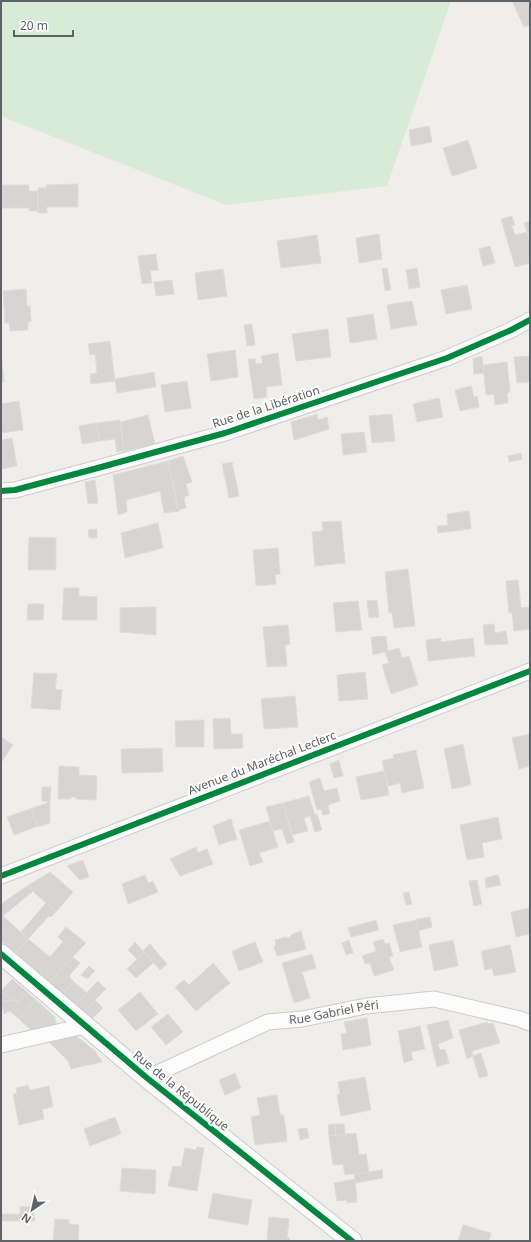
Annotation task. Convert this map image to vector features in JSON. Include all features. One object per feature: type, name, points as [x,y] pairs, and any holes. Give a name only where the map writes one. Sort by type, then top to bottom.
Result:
[{"type":"street","name":"Rue de la Libération","points":[[1,492],[15,490],[86,471],[225,432],[447,358],[509,331],[530,320]]},
{"type":"street","name":"Avenue du Maréchal Leclerc","points":[[1,876],[530,671]]},
{"type":"street","name":"Rue de la République","points":[[1,954],[147,1078],[352,1241]]},
{"type":"street","name":"Rue Gabriel Péri","points":[[147,1078],[268,1022],[302,1019],[366,1006],[434,999],[520,1019],[530,1023]]},
{"type":"street","points":[[1,1045],[84,1026]]},
{"type":"green space","points":[[1,1],[451,1],[387,186],[226,205],[1,116]]},
{"type":"building","points":[[512,1],[530,1],[530,25],[524,27]]},
{"type":"building","points":[[429,126],[432,142],[411,146],[409,130]]},
{"type":"building","points":[[468,140],[477,168],[452,176],[443,148]]},
{"type":"building","points":[[78,184],[78,207],[47,207],[47,213],[38,213],[38,188],[47,188],[46,185]]},
{"type":"building","points":[[1,185],[29,185],[29,191],[38,191],[38,211],[29,211],[29,208],[1,208]]},
{"type":"building","points":[[512,216],[515,225],[512,226],[515,235],[527,232],[530,242],[530,263],[515,267],[501,219]]},
{"type":"building","points":[[530,221],[530,242],[524,223]]},
{"type":"building","points":[[379,234],[382,259],[359,263],[356,238]]},
{"type":"building","points":[[317,235],[321,263],[281,268],[277,241]]},
{"type":"building","points":[[490,246],[495,263],[483,266],[479,249]]},
{"type":"building","points":[[156,254],[158,270],[150,271],[152,283],[142,284],[138,256]]},
{"type":"building","points":[[387,268],[391,290],[385,291],[382,269]]},
{"type":"building","points":[[417,268],[420,287],[409,289],[406,270]]},
{"type":"building","points":[[223,269],[227,296],[198,300],[195,273]]},
{"type":"building","points":[[172,280],[174,294],[156,296],[154,282]]},
{"type":"building","points":[[467,285],[472,309],[446,314],[441,290]]},
{"type":"building","points":[[26,289],[27,306],[30,306],[31,318],[31,321],[28,322],[28,330],[10,331],[9,323],[5,323],[3,291]]},
{"type":"building","points":[[412,301],[417,325],[391,329],[387,305]]},
{"type":"building","points":[[373,314],[377,339],[350,343],[347,318]]},
{"type":"building","points":[[252,324],[255,345],[247,346],[244,325]]},
{"type":"building","points":[[328,329],[331,357],[296,361],[292,334]]},
{"type":"building","points":[[110,341],[115,381],[91,384],[90,374],[97,373],[95,354],[90,355],[88,344]]},
{"type":"building","points":[[235,350],[238,377],[211,381],[207,354]]},
{"type":"building","points":[[1,351],[4,382],[1,382]]},
{"type":"building","points":[[278,353],[282,385],[266,387],[267,397],[254,399],[248,359],[255,359],[256,364],[263,363],[261,356]]},
{"type":"building","points":[[482,356],[484,373],[474,374],[473,359]]},
{"type":"building","points":[[530,356],[530,382],[517,383],[514,357]]},
{"type":"building","points":[[507,362],[510,392],[507,393],[508,403],[495,405],[494,394],[486,395],[483,365]]},
{"type":"building","points":[[154,372],[156,387],[117,393],[115,379]]},
{"type":"building","points":[[187,381],[191,408],[165,412],[161,385]]},
{"type":"building","points":[[471,386],[474,397],[477,396],[479,407],[460,411],[455,390]]},
{"type":"building","points":[[439,398],[443,417],[417,422],[413,404]]},
{"type":"building","points":[[19,401],[23,430],[1,433],[1,404]]},
{"type":"building","points":[[317,414],[318,420],[327,417],[329,429],[294,440],[291,422]]},
{"type":"building","points":[[392,414],[395,441],[372,443],[369,416]]},
{"type":"building","points":[[148,415],[155,444],[124,451],[121,422]]},
{"type":"building","points":[[120,420],[124,451],[117,452],[115,439],[100,441],[96,423]]},
{"type":"building","points":[[96,423],[100,441],[82,444],[79,426]]},
{"type":"building","points":[[364,432],[367,452],[343,455],[341,434]]},
{"type":"building","points":[[12,438],[17,466],[1,469],[1,440]]},
{"type":"building","points":[[521,453],[522,459],[509,462],[508,456]]},
{"type":"building","points":[[183,456],[192,482],[186,484],[189,495],[184,497],[186,508],[178,510],[168,461]]},
{"type":"building","points":[[168,461],[179,511],[164,513],[160,491],[126,500],[127,512],[118,515],[113,475]]},
{"type":"building","points":[[232,462],[239,496],[229,498],[222,464]]},
{"type":"building","points":[[95,480],[98,503],[88,504],[85,482]]},
{"type":"building","points":[[469,511],[471,529],[438,533],[437,526],[448,525],[447,514]]},
{"type":"building","points":[[341,521],[345,563],[315,566],[312,532],[323,531],[322,522]]},
{"type":"building","points":[[158,523],[163,548],[125,558],[121,533]]},
{"type":"building","points":[[97,529],[97,538],[89,538],[88,530]]},
{"type":"building","points":[[29,537],[56,538],[56,570],[28,570]]},
{"type":"building","points":[[278,548],[280,574],[275,575],[276,584],[256,586],[253,550]]},
{"type":"building","points":[[408,569],[415,626],[394,628],[392,613],[389,613],[385,572]]},
{"type":"building","points":[[518,580],[521,608],[530,607],[530,629],[514,631],[512,613],[509,613],[506,581]]},
{"type":"building","points":[[64,588],[79,588],[79,596],[97,597],[97,620],[62,620]]},
{"type":"building","points":[[377,600],[379,617],[369,618],[367,601]]},
{"type":"building","points":[[358,601],[362,630],[336,632],[333,603]]},
{"type":"building","points":[[28,604],[44,604],[43,620],[27,620]]},
{"type":"building","points":[[156,607],[156,635],[120,632],[120,608]]},
{"type":"building","points":[[494,624],[495,633],[506,631],[508,644],[485,645],[483,625]]},
{"type":"building","points":[[288,625],[290,644],[285,645],[287,666],[267,667],[263,627]]},
{"type":"building","points":[[386,636],[388,651],[399,648],[402,658],[409,656],[418,685],[391,694],[382,665],[389,663],[385,652],[373,655],[371,637]]},
{"type":"building","points":[[441,638],[441,642],[473,638],[475,656],[428,661],[426,640]]},
{"type":"building","points":[[365,672],[368,699],[339,701],[337,675]]},
{"type":"building","points":[[34,673],[57,674],[55,689],[62,690],[60,710],[31,708]]},
{"type":"building","points":[[295,696],[298,727],[264,729],[261,699]]},
{"type":"building","points":[[230,718],[231,734],[242,734],[243,748],[214,749],[213,719]]},
{"type":"building","points":[[204,720],[204,747],[176,747],[175,721]]},
{"type":"building","points":[[530,734],[530,766],[519,769],[512,738]]},
{"type":"building","points":[[1,737],[13,745],[1,763]]},
{"type":"building","points":[[463,744],[471,785],[452,789],[444,749]]},
{"type":"building","points":[[162,748],[163,772],[122,773],[121,749]]},
{"type":"building","points":[[416,750],[424,788],[402,793],[400,783],[388,786],[382,761],[394,758],[393,755]]},
{"type":"building","points":[[339,760],[343,776],[334,778],[330,764]]},
{"type":"building","points":[[59,766],[79,767],[79,775],[97,776],[96,800],[76,799],[76,797],[70,797],[71,799],[58,799]]},
{"type":"building","points":[[384,771],[389,795],[361,800],[356,777]]},
{"type":"building","points":[[320,778],[324,791],[337,788],[340,801],[328,805],[330,814],[323,815],[321,809],[317,810],[309,782]]},
{"type":"building","points":[[42,787],[51,787],[50,802],[42,801]]},
{"type":"building","points":[[309,796],[322,830],[315,832],[310,816],[304,818],[308,831],[292,835],[283,803]]},
{"type":"building","points":[[50,802],[50,823],[38,827],[30,809]]},
{"type":"building","points":[[283,803],[294,842],[287,844],[282,829],[273,831],[266,807]]},
{"type":"building","points":[[30,809],[38,826],[14,835],[7,817]]},
{"type":"building","points":[[498,817],[502,839],[482,843],[484,857],[467,860],[460,825]]},
{"type":"building","points":[[231,819],[237,839],[219,845],[213,826]]},
{"type":"building","points":[[270,821],[278,847],[259,853],[263,862],[250,866],[239,830]]},
{"type":"building","points":[[196,847],[198,853],[207,849],[213,864],[180,876],[170,859]]},
{"type":"building","points":[[83,860],[89,877],[80,880],[67,866]]},
{"type":"building","points":[[50,872],[73,892],[56,912],[27,886]]},
{"type":"building","points":[[145,875],[148,883],[153,881],[158,892],[128,904],[122,884]]},
{"type":"building","points":[[498,875],[501,885],[486,888],[485,878]]},
{"type":"building","points":[[477,880],[482,904],[474,906],[469,881]]},
{"type":"building","points":[[27,886],[33,891],[3,916],[28,939],[15,953],[1,941],[1,904]]},
{"type":"building","points":[[409,892],[412,904],[406,905],[403,893]]},
{"type":"building","points":[[46,903],[56,912],[51,917],[49,916],[28,939],[21,932]]},
{"type":"building","points":[[530,908],[530,934],[516,937],[511,912]]},
{"type":"building","points":[[430,917],[432,927],[418,931],[416,919]]},
{"type":"building","points":[[376,920],[379,930],[351,937],[348,928]]},
{"type":"building","points":[[416,920],[422,947],[400,952],[393,925]]},
{"type":"building","points":[[66,927],[86,943],[48,983],[15,953],[28,939],[50,957],[63,942],[58,937]]},
{"type":"building","points":[[301,931],[306,949],[277,956],[274,946],[276,945],[275,940],[286,937],[289,938],[292,934]]},
{"type":"building","points":[[383,939],[385,944],[389,943],[393,956],[389,957],[394,970],[374,976],[370,963],[365,964],[362,956],[376,951],[373,942]]},
{"type":"building","points":[[349,940],[353,953],[346,955],[342,943]]},
{"type":"building","points":[[453,940],[458,966],[434,971],[429,945]]},
{"type":"building","points":[[135,942],[144,952],[137,959],[128,950]]},
{"type":"building","points":[[255,942],[263,962],[239,971],[232,951]]},
{"type":"building","points":[[150,944],[167,964],[160,970],[143,951]]},
{"type":"building","points":[[510,945],[516,972],[494,976],[492,968],[485,970],[481,951]]},
{"type":"building","points":[[144,952],[153,963],[136,978],[127,969]]},
{"type":"building","points":[[312,954],[316,968],[302,972],[310,998],[294,1003],[282,963]]},
{"type":"building","points":[[73,957],[80,963],[69,976],[74,982],[62,995],[48,983]]},
{"type":"building","points":[[213,963],[230,983],[196,1011],[175,987],[184,980],[189,985]]},
{"type":"building","points":[[89,966],[95,971],[87,979],[81,975]]},
{"type":"building","points":[[12,979],[27,992],[18,1002],[12,1000],[1,991]]},
{"type":"building","points":[[98,981],[106,989],[82,1013],[74,1006]]},
{"type":"building","points":[[74,982],[87,993],[74,1006],[62,995]]},
{"type":"building","points":[[1,991],[12,1000],[1,1002]]},
{"type":"building","points":[[27,992],[36,1000],[19,1019],[10,1011],[4,1014],[1,1002],[15,1000],[18,1002]]},
{"type":"building","points":[[140,992],[158,1014],[136,1031],[118,1010]]},
{"type":"building","points":[[36,1000],[55,1017],[57,1029],[34,1033],[19,1019]]},
{"type":"building","points":[[95,1000],[103,1008],[91,1020],[82,1013]]},
{"type":"building","points":[[168,1014],[183,1032],[166,1045],[151,1027]]},
{"type":"building","points":[[367,1018],[371,1045],[343,1050],[341,1034],[347,1033],[344,1022]]},
{"type":"building","points":[[448,1020],[453,1038],[438,1044],[440,1050],[445,1049],[449,1063],[437,1067],[427,1025]]},
{"type":"building","points":[[487,1022],[489,1024],[493,1023],[500,1043],[472,1051],[473,1056],[467,1059],[459,1030]]},
{"type":"building","points":[[420,1026],[425,1049],[411,1052],[413,1060],[404,1063],[398,1031]]},
{"type":"building","points":[[74,1034],[95,1051],[102,1062],[71,1069],[68,1061],[48,1041]]},
{"type":"building","points":[[481,1053],[488,1076],[479,1078],[473,1056]]},
{"type":"building","points":[[235,1073],[241,1088],[225,1095],[219,1080]]},
{"type":"building","points":[[365,1077],[371,1110],[341,1116],[337,1095],[340,1094],[338,1082]]},
{"type":"building","points":[[28,1085],[30,1090],[49,1086],[53,1107],[42,1109],[44,1119],[19,1125],[13,1094],[17,1093],[16,1088]]},
{"type":"building","points":[[277,1095],[280,1114],[284,1116],[287,1141],[255,1145],[251,1117],[260,1115],[257,1098]]},
{"type":"building","points":[[115,1117],[121,1134],[90,1146],[84,1129]]},
{"type":"building","points":[[335,1124],[336,1135],[329,1136],[328,1125]]},
{"type":"building","points":[[335,1124],[344,1124],[345,1134],[336,1135]]},
{"type":"building","points":[[307,1128],[309,1138],[300,1140],[298,1129]]},
{"type":"building","points":[[356,1133],[359,1155],[366,1154],[369,1172],[345,1175],[343,1164],[333,1165],[329,1136]]},
{"type":"building","points":[[197,1147],[204,1148],[197,1191],[168,1186],[173,1166],[181,1167],[185,1148],[196,1150]]},
{"type":"building","points":[[122,1168],[156,1170],[155,1194],[120,1191]]},
{"type":"building","points":[[382,1170],[383,1178],[355,1183],[354,1174]]},
{"type":"building","points":[[355,1179],[357,1202],[347,1203],[346,1200],[337,1201],[334,1183]]},
{"type":"building","points":[[213,1193],[252,1200],[248,1225],[208,1218]]},
{"type":"building","points":[[33,1206],[35,1221],[1,1221],[1,1214],[19,1214],[20,1207]]},
{"type":"building","points":[[269,1217],[289,1219],[287,1237],[290,1238],[289,1241],[267,1241]]},
{"type":"building","points":[[55,1219],[69,1220],[69,1224],[79,1225],[78,1241],[53,1241]]},
{"type":"building","points":[[463,1225],[491,1233],[489,1241],[458,1241]]},
{"type":"cycle path","points":[[1,491],[15,490],[225,433],[447,358],[509,331],[530,320]]},
{"type":"cycle path","points":[[1,876],[530,671]]},
{"type":"cycle path","points":[[1,954],[147,1078],[352,1241]]}]
